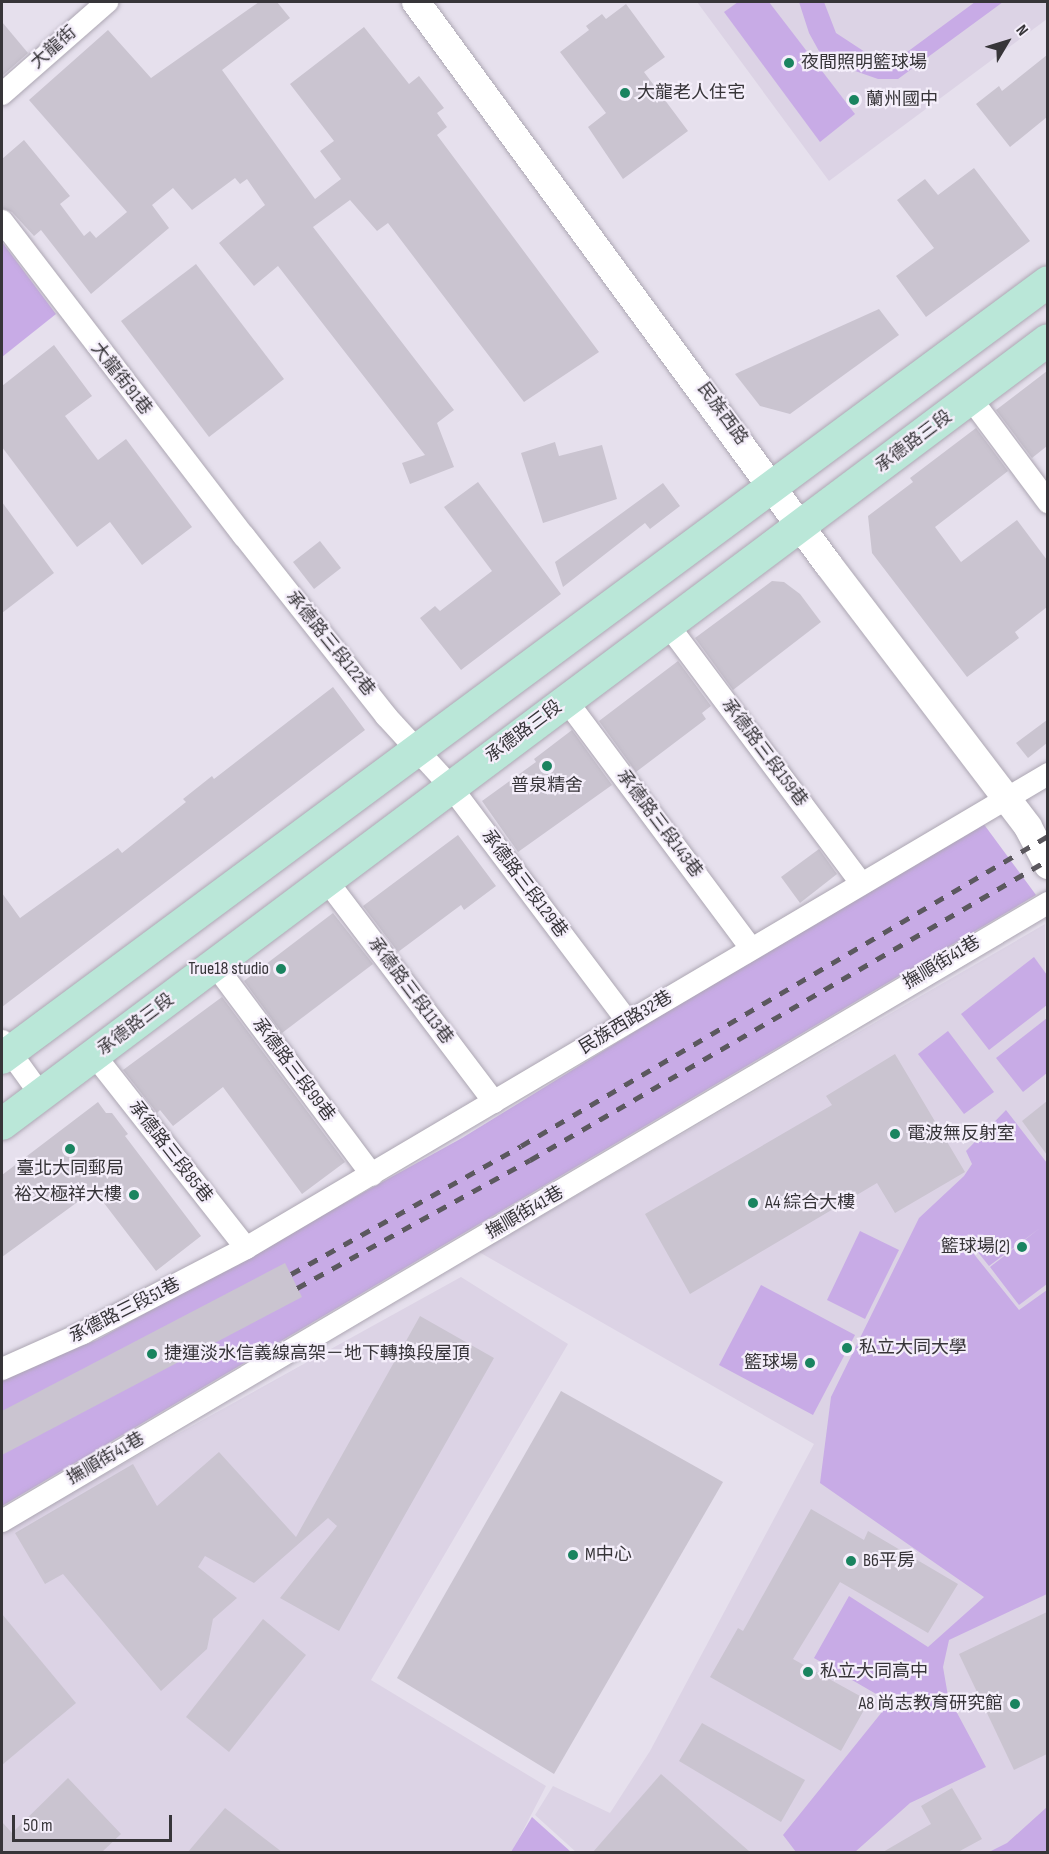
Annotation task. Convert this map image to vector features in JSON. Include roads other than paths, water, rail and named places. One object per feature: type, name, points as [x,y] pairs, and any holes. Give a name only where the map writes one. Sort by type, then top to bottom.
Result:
[{"type":"main road","points":[[4,1050],[416,751],[772,484],[1047,282]]},
{"type":"main road","name":"承德路三段","points":[[2,1124],[1047,340]]},
{"type":"street","name":"大龍街","points":[[2,94],[107,2]]},
{"type":"street","name":"民族西路","points":[[416,2],[801,526],[1005,797],[1038,835],[1047,865]]},
{"type":"street","name":"大龍街91巷","points":[[2,221],[244,536]]},
{"type":"street","points":[[971,399],[1047,502]]},
{"type":"street","name":"承德路三段122巷","points":[[244,536],[416,751]]},
{"type":"street","name":"承德路三段159巷","points":[[668,625],[860,882]]},
{"type":"street","name":"承德路三段143巷","points":[[566,700],[751,948]]},
{"type":"street","name":"承德路三段129巷","points":[[416,751],[451,787],[628,1022]]},
{"type":"street","name":"民族西路32巷","points":[[246,1248],[372,1175],[860,882],[1047,774]]},
{"type":"street","name":"承德路三段113巷","points":[[327,881],[494,1102]]},
{"type":"street","name":"撫順街41巷","points":[[2,1521],[1047,903]]},
{"type":"street","name":"承德路三段99巷","points":[[215,965],[372,1175]]},
{"type":"street","points":[[4,1050],[41,1095]]},
{"type":"street","name":"承德路三段85巷","points":[[95,1056],[246,1248]]},
{"type":"street","name":"承德路三段51巷","points":[[2,1369],[83,1333],[246,1248]]},
{"type":"railway","points":[[291,1274],[521,1146],[1048,836]]},
{"type":"railway","points":[[297,1288],[530,1160],[1048,860]]},
{"type":"place","name":"夜間照明籃球場","points":[[789,63]]},
{"type":"place","name":"大龍老人住宅","points":[[625,93]]},
{"type":"place","name":"蘭州國中","points":[[854,100]]},
{"type":"place","name":"普泉精舍","points":[[547,766]]},
{"type":"place","name":"True18 studio","points":[[281,969]]},
{"type":"place","name":"電波無反射室","points":[[895,1134]]},
{"type":"place","name":"臺北大同郵局","points":[[70,1149]]},
{"type":"place","name":"裕文極祥大樓","points":[[134,1195]]},
{"type":"place","name":"A4 綜合大樓","points":[[753,1203]]},
{"type":"place","name":"籃球場(2)","points":[[1022,1247]]},
{"type":"place","name":"私立大同大學","points":[[847,1348]]},
{"type":"place","name":"捷運淡水信義線高架－地下轉換段屋頂","points":[[152,1354]]},
{"type":"place","name":"籃球場","points":[[810,1363]]},
{"type":"place","name":"M中心","points":[[573,1555]]},
{"type":"place","name":"B6平房","points":[[851,1561]]},
{"type":"place","name":"私立大同高中","points":[[808,1672]]},
{"type":"place","name":"A8 尚志教育研究館","points":[[1015,1704]]}]
